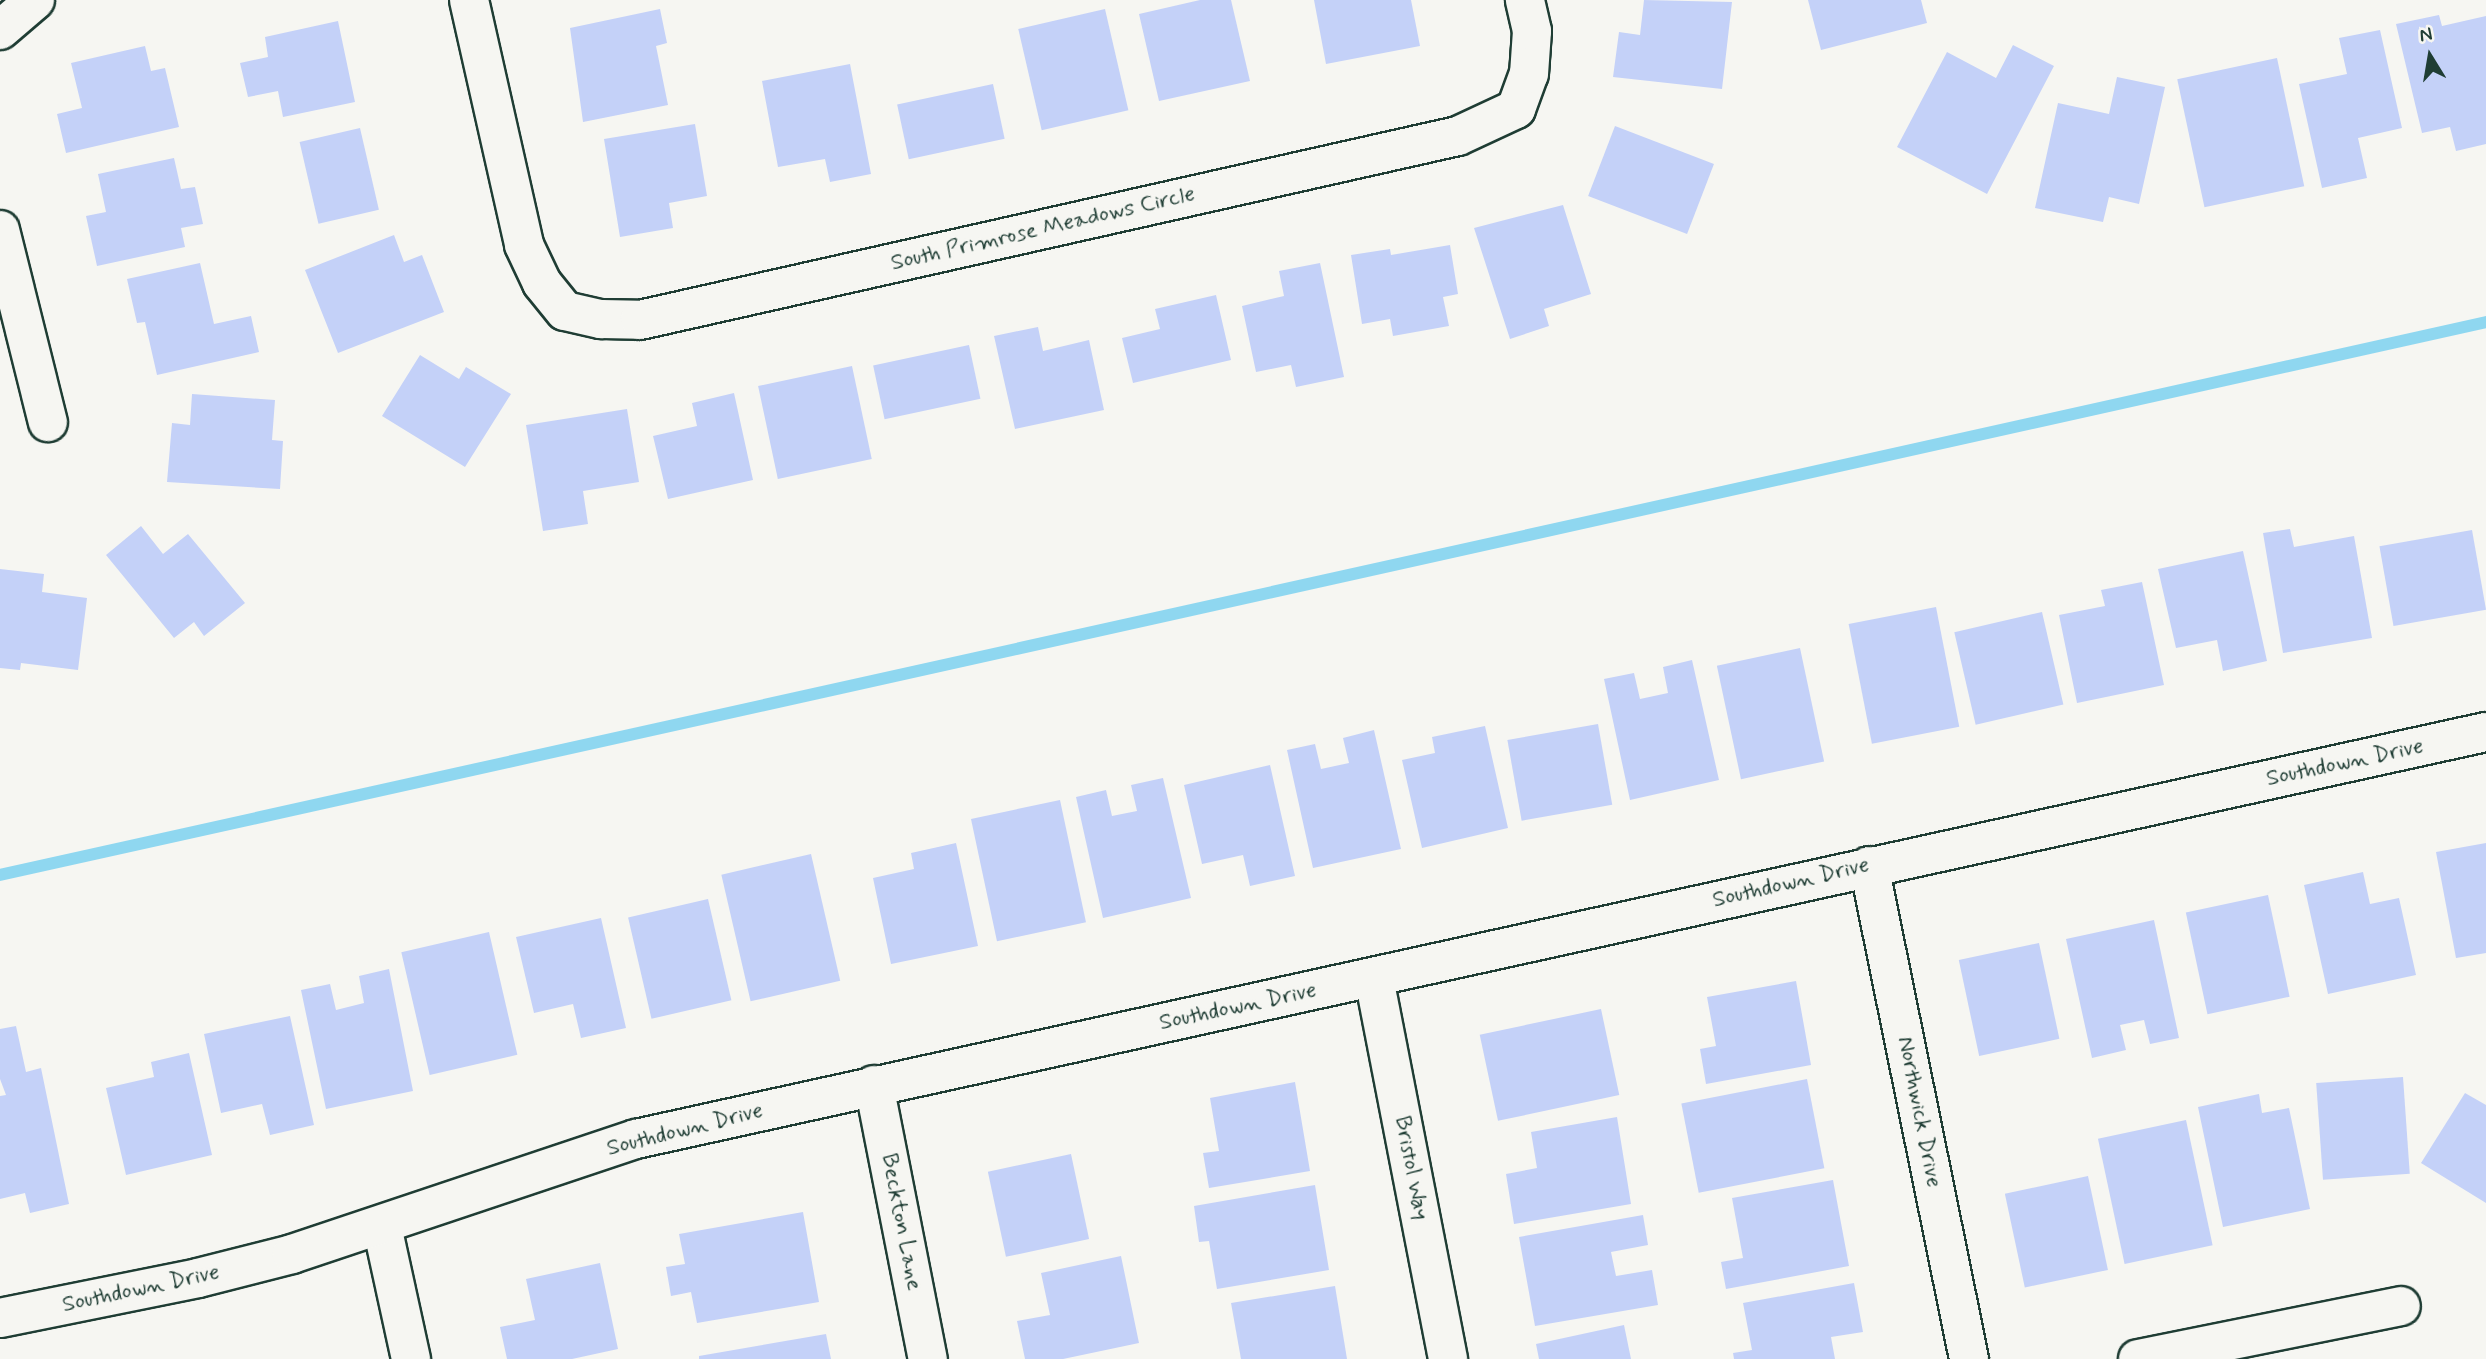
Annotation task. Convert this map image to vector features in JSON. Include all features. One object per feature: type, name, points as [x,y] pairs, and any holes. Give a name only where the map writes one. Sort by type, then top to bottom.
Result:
[{"type":"street","points":[[0,30],[35,0]]},
{"type":"street","name":"South Primrose Meadows Circle","points":[[469,0],[524,245],[542,283],[565,311],[601,319],[640,320],[1458,136],[1516,109],[1529,74],[1532,31],[1525,0]]},
{"type":"street","points":[[0,230],[48,422]]},
{"type":"street","name":"Southdown Drive","points":[[0,1318],[198,1278],[382,1226],[636,1139],[2486,732]]},
{"type":"street","name":"Northwick Drive","points":[[1869,866],[1969,1359]]},
{"type":"street","name":"Bristol Way","points":[[1374,978],[1448,1359]]},
{"type":"street","name":"Beckton Lane","points":[[874,1085],[928,1359]]},
{"type":"street","points":[[382,1226],[411,1359]]},
{"type":"street","points":[[2138,1359],[2401,1306]]},
{"type":"building","points":[[1200,0],[1231,0],[1250,81],[1159,101],[1139,14]]},
{"type":"building","points":[[1314,0],[1411,0],[1420,46],[1326,64]]},
{"type":"building","points":[[1644,0],[1732,2],[1722,89],[1613,77],[1619,32],[1640,35]]},
{"type":"building","points":[[1808,0],[1921,0],[1927,23],[1821,50]]},
{"type":"building","points":[[660,9],[667,43],[656,46],[668,105],[583,122],[570,28]]},
{"type":"building","points":[[1105,9],[1128,110],[1042,130],[1018,29]]},
{"type":"building","points":[[2439,15],[2442,26],[2486,16],[2486,144],[2456,151],[2450,127],[2422,133],[2396,24]]},
{"type":"building","points":[[338,21],[355,102],[283,117],[278,91],[248,97],[240,63],[268,57],[265,37]]},
{"type":"building","points":[[2380,30],[2402,128],[2358,138],[2367,178],[2322,188],[2299,84],[2347,74],[2339,38]]},
{"type":"building","points":[[2013,45],[2054,66],[1987,194],[1897,147],[1947,52],[1996,78]]},
{"type":"building","points":[[145,46],[151,71],[165,68],[179,127],[66,153],[57,114],[82,108],[71,63]]},
{"type":"building","points":[[2277,58],[2304,186],[2204,207],[2177,79]]},
{"type":"building","points":[[850,64],[871,174],[830,182],[825,159],[778,167],[762,81]]},
{"type":"building","points":[[2117,77],[2165,87],[2139,204],[2109,197],[2103,222],[2035,208],[2058,103],[2109,114]]},
{"type":"building","points":[[993,84],[1005,139],[909,159],[897,104]]},
{"type":"building","points":[[695,124],[707,196],[669,203],[673,228],[620,237],[604,139]]},
{"type":"building","points":[[1615,126],[1714,164],[1687,234],[1588,196]]},
{"type":"building","points":[[360,128],[379,210],[318,224],[300,142]]},
{"type":"building","points":[[174,158],[181,189],[195,187],[203,224],[181,228],[185,247],[97,266],[86,216],[106,212],[98,174]]},
{"type":"building","points":[[1563,205],[1591,294],[1544,309],[1549,326],[1510,339],[1474,228]]},
{"type":"building","points":[[394,235],[404,262],[422,255],[444,312],[338,353],[305,270]]},
{"type":"building","points":[[1450,245],[1458,294],[1443,297],[1449,326],[1393,336],[1390,319],[1362,324],[1351,255],[1390,249],[1391,255]]},
{"type":"building","points":[[200,263],[214,324],[251,316],[259,352],[157,375],[145,322],[137,323],[127,279]]},
{"type":"building","points":[[1320,263],[1344,377],[1296,387],[1291,365],[1256,372],[1242,306],[1284,296],[1279,271]]},
{"type":"building","points":[[1216,295],[1231,360],[1133,383],[1122,338],[1160,329],[1155,309]]},
{"type":"building","points":[[1038,327],[1043,351],[1089,340],[1104,410],[1015,429],[994,336]]},
{"type":"building","points":[[969,345],[980,399],[885,419],[873,365]]},
{"type":"building","points":[[420,355],[459,379],[466,367],[511,394],[465,467],[382,416]]},
{"type":"building","points":[[852,366],[872,459],[778,479],[758,386]]},
{"type":"building","points":[[734,393],[753,480],[668,499],[653,436],[697,426],[692,403]]},
{"type":"building","points":[[192,394],[275,400],[272,440],[283,441],[280,489],[167,482],[172,423],[190,425]]},
{"type":"building","points":[[627,409],[639,482],[583,491],[588,524],[543,531],[526,425]]},
{"type":"building","points":[[141,526],[163,554],[188,534],[245,603],[204,636],[194,622],[174,638],[106,555]]},
{"type":"building","points":[[2290,529],[2294,547],[2354,536],[2372,638],[2283,653],[2263,533]]},
{"type":"building","points":[[2472,530],[2486,610],[2393,626],[2379,546]]},
{"type":"building","points":[[2243,551],[2267,661],[2223,671],[2217,640],[2176,648],[2158,569]]},
{"type":"building","points":[[0,569],[44,574],[42,592],[87,598],[78,670],[21,663],[20,670],[0,668]]},
{"type":"building","points":[[2142,582],[2164,685],[2077,703],[2059,615],[2105,606],[2101,590]]},
{"type":"building","points":[[1936,607],[1959,727],[1872,744],[1849,624]]},
{"type":"building","points":[[2042,612],[2063,705],[1976,725],[1954,632]]},
{"type":"building","points":[[1800,648],[1824,761],[1741,779],[1717,666]]},
{"type":"building","points":[[1692,660],[1719,780],[1630,800],[1604,679],[1634,673],[1640,699],[1668,693],[1663,667]]},
{"type":"building","points":[[1598,724],[1612,805],[1522,821],[1507,740]]},
{"type":"building","points":[[1485,726],[1508,828],[1422,848],[1402,760],[1435,753],[1432,737]]},
{"type":"building","points":[[1374,730],[1401,849],[1313,868],[1287,750],[1315,744],[1321,769],[1349,763],[1343,738]]},
{"type":"building","points":[[1270,765],[1295,876],[1250,886],[1243,855],[1202,864],[1184,785]]},
{"type":"building","points":[[1163,778],[1191,898],[1103,918],[1076,797],[1106,790],[1112,816],[1137,811],[1131,785]]},
{"type":"building","points":[[1060,800],[1086,922],[997,941],[971,819]]},
{"type":"building","points":[[956,843],[978,946],[891,964],[873,878],[914,869],[911,853]]},
{"type":"building","points":[[2486,843],[2486,953],[2456,958],[2436,852]]},
{"type":"building","points":[[811,854],[840,981],[751,1001],[721,875]]},
{"type":"building","points":[[2363,872],[2370,904],[2399,898],[2416,975],[2328,994],[2304,885]]},
{"type":"building","points":[[2268,895],[2290,997],[2207,1014],[2186,912]]},
{"type":"building","points":[[708,899],[731,1000],[651,1019],[628,917]]},
{"type":"building","points":[[601,918],[626,1028],[581,1038],[573,1004],[534,1013],[516,937]]},
{"type":"building","points":[[2154,920],[2179,1038],[2150,1044],[2144,1020],[2120,1025],[2126,1050],[2092,1058],[2066,939]]},
{"type":"building","points":[[489,932],[517,1055],[430,1075],[401,952]]},
{"type":"building","points":[[2039,943],[2059,1039],[1979,1056],[1959,960]]},
{"type":"building","points":[[389,969],[413,1091],[326,1109],[301,990],[330,984],[336,1010],[364,1003],[359,976]]},
{"type":"building","points":[[1796,981],[1811,1065],[1706,1084],[1700,1049],[1716,1046],[1707,997]]},
{"type":"building","points":[[1601,1009],[1619,1095],[1498,1121],[1480,1035]]},
{"type":"building","points":[[290,1016],[314,1125],[270,1135],[262,1104],[221,1113],[204,1034]]},
{"type":"building","points":[[16,1026],[26,1072],[41,1068],[69,1204],[30,1213],[25,1193],[0,1199],[0,1096],[6,1095],[0,1079],[0,1029]]},
{"type":"building","points":[[189,1053],[212,1155],[126,1175],[106,1088],[154,1077],[151,1062]]},
{"type":"building","points":[[2403,1077],[2410,1174],[2323,1180],[2316,1083]]},
{"type":"building","points":[[1807,1079],[1824,1168],[1699,1193],[1681,1103]]},
{"type":"building","points":[[1295,1082],[1310,1171],[1209,1188],[1203,1153],[1219,1151],[1210,1098]]},
{"type":"building","points":[[2465,1093],[2486,1105],[2486,1203],[2421,1163]]},
{"type":"building","points":[[2259,1094],[2262,1113],[2289,1108],[2310,1209],[2223,1227],[2198,1107]]},
{"type":"building","points":[[1617,1117],[1631,1204],[1514,1224],[1506,1174],[1537,1168],[1531,1132]]},
{"type":"building","points":[[2186,1120],[2213,1245],[2125,1264],[2098,1139]]},
{"type":"building","points":[[1071,1154],[1089,1239],[1006,1257],[988,1172]]},
{"type":"building","points":[[2088,1176],[2108,1270],[2025,1288],[2005,1194]]},
{"type":"building","points":[[1833,1180],[1849,1266],[1726,1289],[1721,1262],[1743,1258],[1732,1198]]},
{"type":"building","points":[[1315,1185],[1329,1270],[1217,1289],[1209,1241],[1199,1242],[1194,1206]]},
{"type":"building","points":[[803,1212],[819,1302],[697,1323],[691,1292],[671,1296],[666,1267],[685,1264],[679,1234]]},
{"type":"building","points":[[1643,1215],[1648,1245],[1611,1252],[1616,1276],[1652,1270],[1658,1305],[1535,1326],[1519,1237]]},
{"type":"building","points":[[1121,1256],[1139,1343],[1063,1359],[1025,1359],[1017,1321],[1050,1315],[1041,1273]]},
{"type":"building","points":[[600,1263],[618,1349],[572,1359],[507,1359],[500,1327],[535,1320],[526,1279]]},
{"type":"building","points":[[1854,1283],[1863,1332],[1831,1337],[1835,1359],[1734,1359],[1733,1353],[1752,1350],[1743,1303]]},
{"type":"building","points":[[1335,1286],[1347,1359],[1241,1359],[1231,1303]]},
{"type":"building","points":[[1624,1325],[1631,1359],[1539,1359],[1536,1344]]},
{"type":"building","points":[[826,1334],[831,1359],[699,1359],[699,1356]]},
{"type":"waterway","points":[[0,875],[2486,322]]}]
